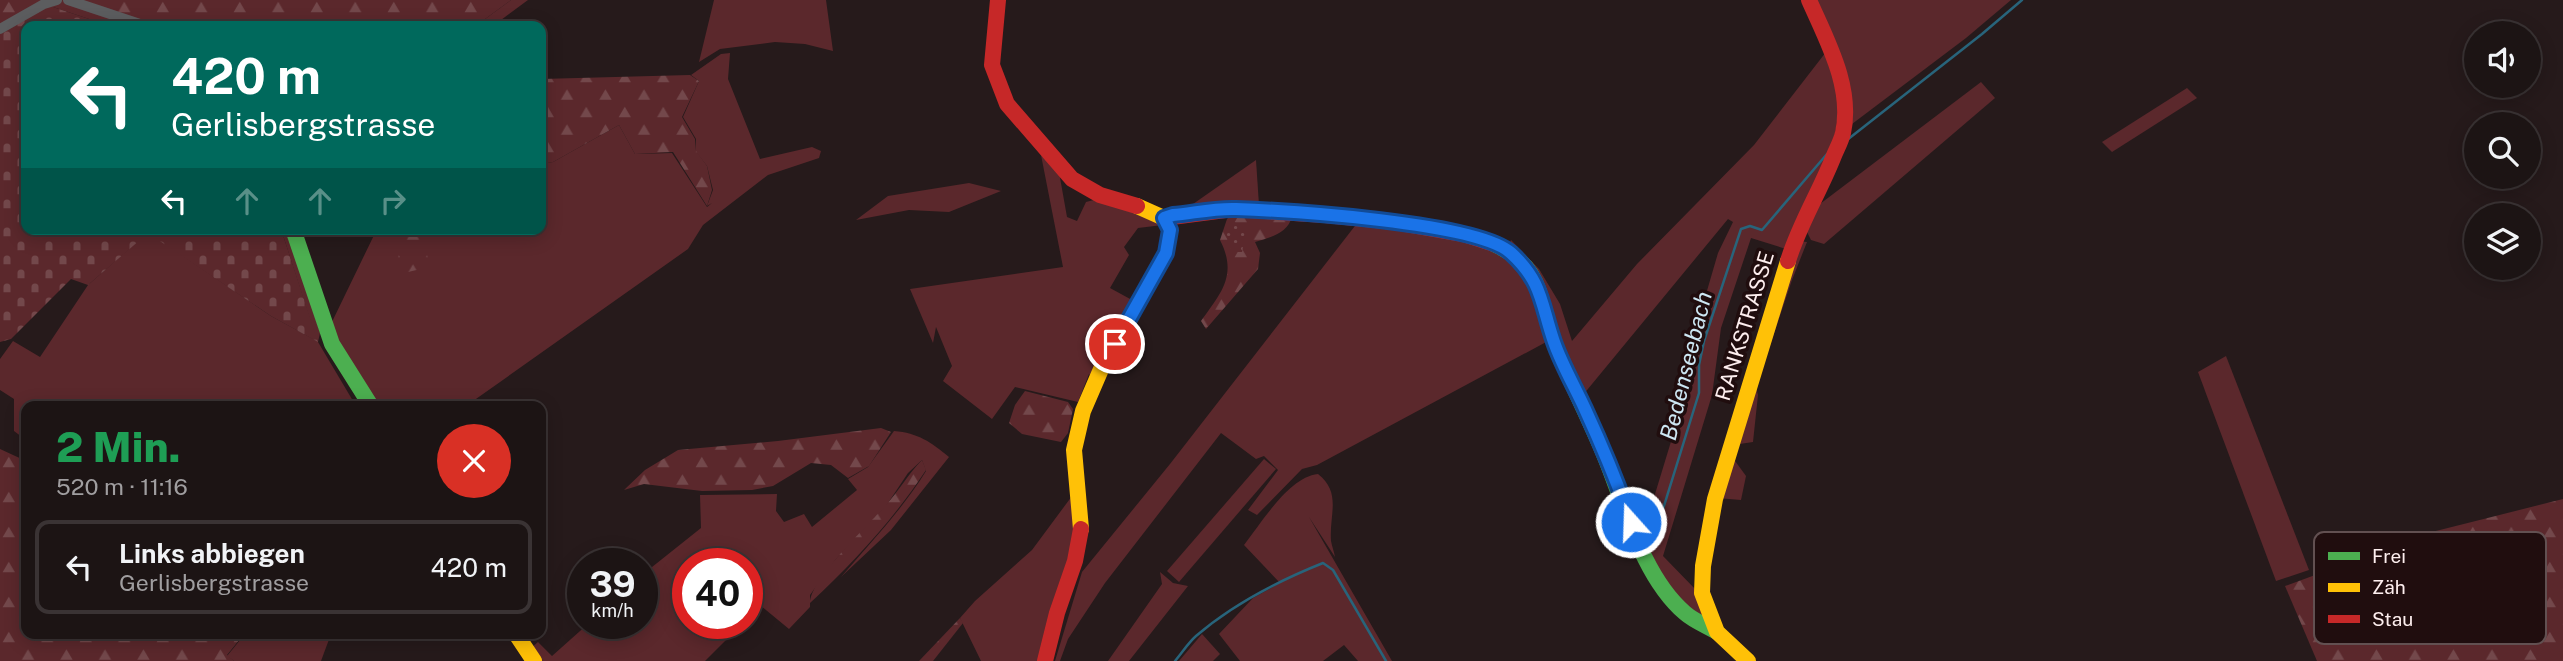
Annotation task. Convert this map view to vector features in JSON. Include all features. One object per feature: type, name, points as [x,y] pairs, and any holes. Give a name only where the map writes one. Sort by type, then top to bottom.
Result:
[{"type":"street","points":[[0,29],[44,4],[57,0]]},
{"type":"street","points":[[68,0],[131,21]]},
{"type":"street","points":[[998,0],[992,65],[1007,104],[1072,179],[1100,195],[1144,208],[1164,218],[1234,209],[1395,222],[1463,234],[1484,240],[1511,253],[1533,277],[1539,290],[1554,342],[1589,418],[1637,541],[1653,574],[1685,613],[1717,632]]},
{"type":"street","name":"RANKSTRASSE","points":[[1748,661],[1717,632],[1702,593],[1703,566],[1715,499],[1794,241],[1829,169],[1843,133],[1844,95],[1833,57],[1810,0]]},
{"type":"street","points":[[1045,661],[1081,530],[1074,450],[1083,411],[1102,367],[1166,253],[1170,230],[1164,218]]},
{"type":"street","points":[[295,235],[332,344],[368,401]]},
{"type":"street","points":[[519,639],[534,661]]},
{"type":"green space","points":[[0,0],[57,0],[0,29]]},
{"type":"green space","points":[[68,0],[131,21],[95,21],[44,4]]},
{"type":"green space","points":[[68,0],[511,0],[482,21],[131,21]]},
{"type":"green space","points":[[511,0],[528,0],[500,21],[482,21]]},
{"type":"green space","points":[[714,0],[826,0],[833,51],[805,44],[775,42],[720,49],[699,62]]},
{"type":"green space","points":[[1813,0],[2011,0],[1966,38],[1852,124],[1845,120]]},
{"type":"green space","points":[[44,4],[95,21],[21,21],[21,235],[146,235],[88,285],[71,279],[11,339],[0,342],[0,29]]},
{"type":"green space","points":[[1826,52],[1838,100],[1834,139],[1828,158],[1813,196],[1786,249],[1751,238],[1721,328],[1712,395],[1663,556],[1697,591],[1706,621],[1675,596],[1653,564],[1641,540],[1680,412],[1690,349],[1718,253],[1733,222],[1728,219],[1583,395],[1547,301],[1508,247],[1511,240],[1539,269],[1560,304],[1572,341],[1637,264],[1754,145]]},
{"type":"green space","points":[[730,53],[728,79],[760,159],[812,147],[821,151],[819,158],[768,175],[703,225],[688,249],[473,401],[372,401],[329,328],[374,235],[546,235],[546,163],[553,162],[619,125],[635,154],[672,153],[707,207],[712,203],[707,206],[713,190],[707,166],[696,152],[696,139],[683,117],[699,81],[691,75],[721,54]]},
{"type":"green space","points":[[690,75],[699,81],[682,117],[695,139],[696,151],[707,166],[712,190],[707,206],[673,152],[635,154],[619,125],[553,162],[546,163],[546,79]]},
{"type":"green space","points":[[1981,82],[1995,98],[1824,244],[1811,240],[1804,226],[1812,210]]},
{"type":"green space","points":[[2187,88],[2197,98],[2112,152],[2102,142]]},
{"type":"green space","points":[[1041,155],[1059,172],[1067,217],[1077,221],[1086,202],[1106,200],[1127,204],[1163,225],[1138,228],[1124,247],[1129,255],[1110,288],[1132,300],[1091,377],[1089,374],[1078,402],[1015,387],[992,419],[943,381],[952,366],[936,327],[933,343],[910,289],[1063,267]]},
{"type":"green space","points":[[1256,160],[1259,205],[1183,211]]},
{"type":"green space","points":[[969,183],[1001,191],[949,212],[909,210],[856,220],[888,196]]},
{"type":"green space","points":[[1233,213],[1292,216],[1282,231],[1255,242],[1260,253],[1258,269],[1206,329],[1201,321],[1225,283],[1227,263],[1220,240],[1227,219]]},
{"type":"green space","points":[[1232,220],[1246,231],[1242,252],[1232,252],[1226,235]]},
{"type":"green space","points":[[1358,222],[1450,235],[1495,250],[1514,262],[1529,278],[1538,299],[1548,341],[1317,465],[1302,469],[1257,515],[1248,510],[1278,470],[1264,456],[1256,459],[1221,433],[1105,583],[1068,639],[1060,661],[1055,661],[1082,572],[1170,464]]},
{"type":"green space","points":[[145,235],[152,235],[271,316],[317,341],[283,235],[290,235],[320,333],[318,342],[353,401],[21,401],[21,436],[14,431],[14,399],[0,390],[0,359],[13,341],[40,357],[88,285]]},
{"type":"green space","points":[[151,235],[283,235],[318,342],[271,316]]},
{"type":"green space","points":[[404,235],[422,235],[428,259],[425,268],[408,272],[399,270],[397,262]]},
{"type":"green space","points":[[1797,241],[1807,242],[1756,387],[1758,395],[1753,442],[1733,445]]},
{"type":"green space","points":[[2226,356],[2309,570],[2276,581],[2198,372]]},
{"type":"green space","points":[[1025,391],[1068,402],[1073,409],[1068,433],[1061,442],[1022,434],[1009,423],[1015,405]]},
{"type":"green space","points":[[881,428],[891,432],[869,466],[848,478],[831,465],[811,463],[773,486],[752,490],[702,491],[644,484],[624,490],[645,470],[678,450]]},
{"type":"green space","points":[[894,431],[924,439],[949,457],[891,530],[841,577],[886,526],[917,485],[926,471],[922,460],[908,473],[886,506],[836,559],[810,595],[810,607],[789,629],[763,608],[763,548],[676,548],[701,528],[700,495],[777,494],[776,511],[784,522],[804,514],[812,527],[857,490],[848,479],[868,467]]},
{"type":"green space","points":[[0,449],[21,459],[21,639],[240,639],[227,655],[234,661],[0,661]]},
{"type":"green space","points":[[1730,454],[1746,476],[1741,500],[1717,498]]},
{"type":"green space","points":[[1264,459],[1276,469],[1179,582],[1167,571]]},
{"type":"green space","points":[[922,460],[926,470],[900,506],[857,556],[810,603],[829,567]]},
{"type":"green space","points":[[1318,474],[1325,481],[1332,496],[1331,541],[1335,557],[1309,517],[1392,661],[1358,661],[1344,645],[1323,661],[1240,661],[1219,634],[1253,598],[1280,583],[1244,545],[1287,492],[1307,477]]},
{"type":"green space","points":[[1072,496],[1077,531],[1038,661],[981,661],[960,618],[1032,550]]},
{"type":"green space","points":[[2563,499],[2563,661],[2317,661],[2285,586],[2314,575],[2314,644],[2546,644],[2546,532],[2432,532]]},
{"type":"green space","points":[[672,551],[672,639],[727,639],[705,661],[540,661],[531,648],[538,642],[552,656],[571,639],[658,639],[658,562]]},
{"type":"green space","points":[[1160,572],[1173,583],[1188,586],[1129,661],[1108,661],[1162,584]]},
{"type":"green space","points":[[960,618],[963,623],[933,661],[919,661]]},
{"type":"green space","points":[[1202,634],[1220,654],[1213,661],[1179,661]]},
{"type":"green space","points":[[241,639],[329,639],[321,661],[234,661],[227,656]]},
{"type":"waterway","name":"Bedenseebach","points":[[1847,140],[2022,0]]},
{"type":"waterway","name":"Bedenseebach","points":[[1650,551],[1699,393],[1699,365],[1704,341],[1741,229],[1750,226],[1762,230],[1827,154]]},
{"type":"waterway","points":[[1175,661],[1196,636],[1225,614],[1273,586],[1323,563],[1333,570],[1386,661]]},
{"type":"traffic: fast","points":[[295,235],[332,344],[368,401]]},
{"type":"traffic: fast","points":[[1494,244],[1523,263],[1537,287],[1555,345],[1603,452],[1636,538],[1657,579],[1685,613],[1717,632]]},
{"type":"traffic: slow","points":[[1081,529],[1074,450],[1083,411],[1102,367],[1166,253],[1170,231],[1164,218],[1137,206]]},
{"type":"traffic: slow","points":[[1748,661],[1717,632],[1702,593],[1703,566],[1715,499],[1788,261]]},
{"type":"traffic: slow","points":[[519,639],[534,661]]},
{"type":"traffic: jam","points":[[998,0],[992,65],[1007,104],[1072,179],[1100,195],[1137,206]]},
{"type":"traffic: jam","points":[[1788,261],[1841,140],[1845,116],[1836,65],[1809,0]]},
{"type":"traffic: jam","points":[[1164,218],[1233,209],[1325,215],[1395,222],[1463,234],[1494,244]]},
{"type":"traffic: jam","points":[[1045,661],[1057,613],[1075,561],[1081,529]]},
{"type":"route","points":[[1115,344],[1166,253],[1170,230],[1164,218],[1173,215],[1234,209],[1325,215],[1395,222],[1484,240],[1505,248],[1533,277],[1544,302],[1554,342],[1589,418],[1631,522]]}]
